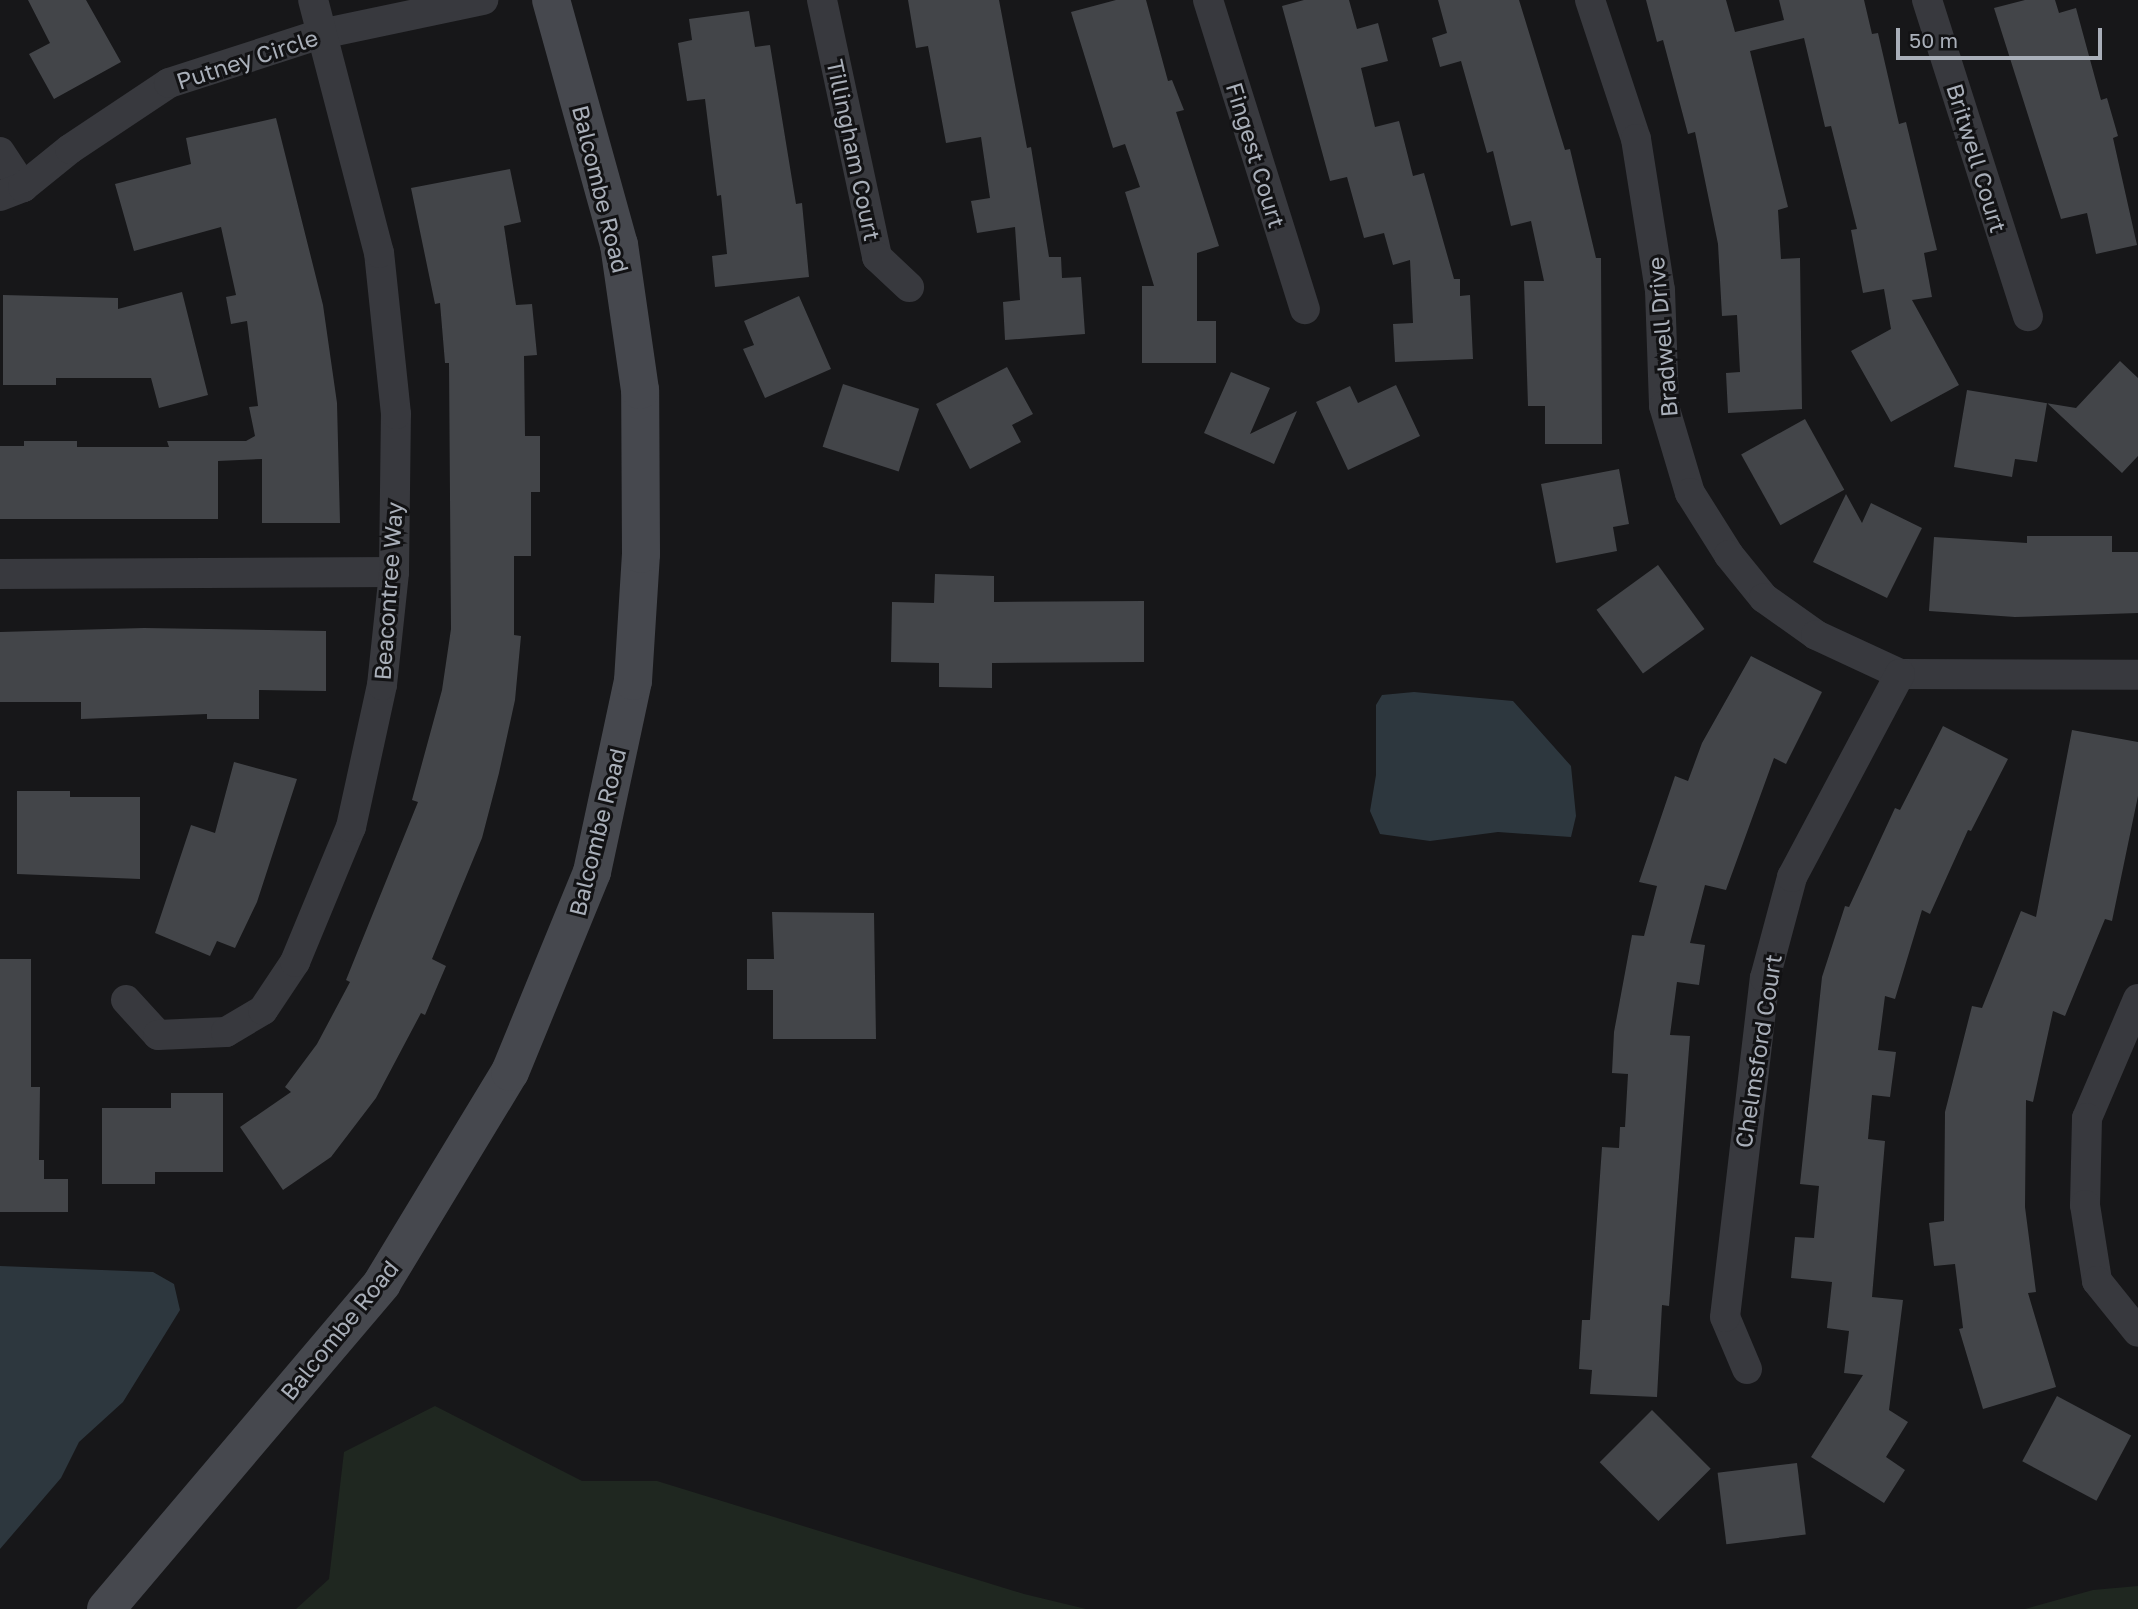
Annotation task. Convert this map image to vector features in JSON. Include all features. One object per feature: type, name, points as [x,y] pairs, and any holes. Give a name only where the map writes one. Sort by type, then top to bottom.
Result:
[{"type":"street","name":"Beacontree Way","points":[[126,1000],[158,1035],[226,1032],[263,1010],[295,962],[351,827],[382,685],[394,572],[396,414],[379,253],[313,0]]},
{"type":"street","name":"Putney Circle","points":[[12,191],[169,83],[321,34],[483,0]]},
{"type":"street","name":"Balcombe Road","points":[[106,1609],[382,1283],[510,1072],[592,872],[633,681],[641,554],[640,390],[619,245],[551,0]]},
{"type":"street","name":"Tillingham Court","points":[[822,0],[877,257],[909,287]]},
{"type":"street","name":"Fingest Court","points":[[1208,0],[1305,309]]},
{"type":"street","name":"Bradwell Drive","points":[[1590,0],[1636,139],[1661,290],[1664,406],[1690,493],[1729,555],[1764,598],[1816,635],[1900,674],[2138,676]]},
{"type":"street","name":"Britwell Court","points":[[1927,0],[2028,316]]},
{"type":"street","points":[[0,152],[12,191]]},
{"type":"street","points":[[0,574],[394,572]]},
{"type":"street","name":"Chelmsford Court","points":[[1747,1368],[1725,1317],[1765,978],[1792,877],[1900,674]]},
{"type":"street","points":[[2138,999],[2087,1118],[2085,1205],[2097,1281],[2138,1332]]},
{"type":"shaded area","points":[[1414,692],[1513,701],[1571,766],[1576,816],[1571,837],[1498,832],[1430,841],[1380,834],[1370,811],[1376,775],[1376,705],[1382,695]]},
{"type":"shaded area","points":[[0,1266],[153,1272],[174,1284],[180,1310],[123,1402],[79,1442],[61,1478],[0,1549]]},
{"type":"shaded area","points":[[435,1406],[582,1481],[657,1481],[1024,1594],[1086,1609],[296,1609],[329,1579],[344,1452]]},
{"type":"shaded area","points":[[2138,1586],[2138,1609],[2025,1609],[2093,1590]]},
{"type":"building","points":[[28,0],[86,0],[121,62],[54,99],[29,54],[50,43]]},
{"type":"building","points":[[908,0],[999,0],[1027,148],[1031,147],[1049,257],[1061,257],[1062,278],[1081,277],[1085,334],[1005,340],[1003,302],[1020,300],[1015,227],[977,233],[971,201],[990,198],[981,137],[946,143],[928,46],[916,48]]},
{"type":"building","points":[[1116,0],[1146,0],[1168,81],[1172,80],[1184,110],[1176,112],[1219,246],[1197,253],[1197,321],[1216,321],[1216,363],[1142,363],[1142,286],[1154,286],[1125,192],[1140,187],[1125,144],[1113,148],[1071,12]]},
{"type":"building","points":[[1304,0],[1349,0],[1357,29],[1378,23],[1388,61],[1361,68],[1375,127],[1399,121],[1413,176],[1424,173],[1454,279],[1460,279],[1460,296],[1470,295],[1473,359],[1395,362],[1393,324],[1413,323],[1410,260],[1393,265],[1384,233],[1364,238],[1347,177],[1330,181],[1282,6]]},
{"type":"building","points":[[1438,0],[1519,0],[1565,150],[1570,149],[1596,258],[1601,258],[1602,444],[1545,444],[1545,406],[1528,406],[1524,281],[1544,281],[1531,221],[1511,226],[1493,151],[1487,153],[1461,61],[1440,67],[1432,38],[1447,33]]},
{"type":"building","points":[[1646,0],[1726,0],[1735,32],[1784,20],[1779,0],[1864,0],[1872,34],[1878,33],[1899,124],[1906,122],[1937,250],[1924,253],[1932,297],[1912,300],[1959,385],[1891,422],[1851,351],[1891,329],[1884,289],[1863,293],[1851,230],[1857,229],[1831,126],[1825,127],[1804,38],[1750,51],[1788,207],[1778,210],[1781,259],[1800,258],[1802,409],[1728,413],[1726,373],[1740,372],[1737,315],[1722,316],[1718,244],[1695,132],[1688,134],[1663,40],[1657,42]]},
{"type":"building","points":[[2025,0],[2055,0],[2059,13],[2076,8],[2101,100],[2107,98],[2118,136],[2113,138],[2137,245],[2096,254],[2087,213],[2061,219],[1994,8]]},
{"type":"building","points":[[749,11],[755,47],[770,45],[796,204],[802,203],[809,277],[715,287],[712,256],[727,254],[721,195],[717,196],[705,99],[687,101],[678,43],[692,40],[689,19]]},
{"type":"building","points":[[276,118],[323,305],[337,403],[340,523],[262,523],[262,459],[218,461],[218,519],[0,519],[0,446],[24,446],[24,441],[77,441],[77,447],[169,447],[167,441],[246,441],[255,436],[249,407],[258,406],[247,321],[231,324],[226,297],[236,295],[221,227],[134,251],[115,184],[191,164],[186,138]]},
{"type":"building","points":[[510,169],[521,222],[504,226],[516,305],[532,304],[537,355],[524,356],[525,436],[540,436],[540,492],[531,492],[531,556],[514,556],[514,635],[521,636],[515,700],[499,773],[482,838],[432,959],[446,966],[425,1015],[421,1013],[376,1098],[331,1157],[283,1190],[240,1127],[291,1092],[285,1087],[317,1044],[350,982],[346,980],[418,802],[412,800],[442,690],[451,629],[449,363],[445,363],[440,303],[435,304],[411,188]]},
{"type":"building","points":[[182,292],[208,395],[159,408],[151,378],[56,378],[56,385],[3,385],[3,295],[118,298],[118,309]]},
{"type":"building","points":[[799,296],[831,369],[765,398],[743,349],[754,345],[744,321]]},
{"type":"building","points":[[2120,361],[2138,378],[2138,456],[2122,473],[2047,403],[2076,408]]},
{"type":"building","points":[[1007,367],[1033,414],[1012,425],[1021,442],[970,469],[936,404]]},
{"type":"building","points":[[1231,372],[1270,388],[1250,434],[1297,411],[1274,464],[1204,433]]},
{"type":"building","points":[[843,384],[919,409],[899,471],[823,447]]},
{"type":"building","points":[[1396,385],[1420,436],[1348,470],[1316,402],[1350,386],[1358,403]]},
{"type":"building","points":[[1967,390],[2047,403],[2037,462],[2015,459],[2012,477],[1954,467]]},
{"type":"building","points":[[1805,419],[1844,490],[1780,525],[1741,454]]},
{"type":"building","points":[[1619,469],[1629,524],[1613,527],[1617,551],[1556,563],[1541,484]]},
{"type":"building","points":[[1846,494],[1862,523],[1871,503],[1922,528],[1887,598],[1813,562]]},
{"type":"building","points":[[2027,536],[2112,536],[2112,552],[2138,552],[2138,613],[2015,617],[1929,611],[1934,537],[2027,543]]},
{"type":"building","points":[[1658,565],[1704,629],[1643,674],[1597,610]]},
{"type":"building","points":[[935,574],[994,576],[994,602],[1144,601],[1144,662],[992,663],[992,688],[939,687],[939,663],[891,662],[892,602],[934,603]]},
{"type":"building","points":[[144,628],[326,631],[326,691],[259,690],[259,719],[207,719],[207,714],[81,719],[81,702],[0,702],[0,632]]},
{"type":"building","points":[[1751,656],[1822,692],[1786,764],[1774,758],[1726,890],[1705,885],[1690,943],[1705,945],[1699,985],[1677,982],[1670,1035],[1690,1036],[1669,1306],[1662,1305],[1657,1397],[1590,1394],[1592,1370],[1579,1369],[1582,1320],[1590,1320],[1602,1147],[1619,1148],[1620,1127],[1625,1127],[1628,1074],[1612,1073],[1614,1032],[1632,935],[1644,936],[1657,886],[1639,882],[1675,776],[1688,781],[1702,743]]},
{"type":"building","points":[[1943,726],[2008,759],[1971,831],[1968,830],[1930,914],[1922,910],[1895,999],[1885,996],[1878,1050],[1896,1052],[1890,1097],[1872,1095],[1868,1139],[1885,1141],[1872,1297],[1903,1300],[1889,1410],[1908,1422],[1886,1457],[1905,1470],[1884,1503],[1811,1457],[1863,1375],[1844,1373],[1849,1331],[1827,1328],[1832,1282],[1791,1278],[1795,1237],[1814,1238],[1819,1186],[1800,1184],[1822,977],[1845,906],[1849,907],[1895,808],[1900,810]]},
{"type":"building","points":[[2072,730],[2138,742],[2138,796],[2112,921],[2105,919],[2065,1016],[2053,1011],[2033,1102],[2026,1100],[2025,1207],[2036,1292],[2028,1293],[2056,1387],[1983,1409],[1959,1329],[1963,1328],[1955,1264],[1934,1266],[1929,1223],[1944,1221],[1945,1112],[1972,1006],[1982,1008],[2021,911],[2036,917]]},
{"type":"building","points":[[234,762],[297,779],[257,902],[235,948],[217,941],[210,956],[155,933],[191,825],[215,833]]},
{"type":"building","points":[[17,791],[70,791],[70,797],[140,797],[140,879],[17,874]]},
{"type":"building","points":[[772,912],[874,913],[876,1039],[773,1039],[773,990],[747,990],[747,959],[774,959]]},
{"type":"building","points":[[0,959],[31,959],[31,1087],[40,1087],[39,1160],[44,1160],[44,1179],[68,1179],[68,1212],[0,1212]]},
{"type":"building","points":[[171,1093],[223,1093],[223,1172],[155,1172],[155,1184],[102,1184],[102,1108],[171,1108]]},
{"type":"building","points":[[2057,1396],[2131,1435],[2096,1501],[2022,1461]]},
{"type":"building","points":[[1652,1410],[1711,1469],[1658,1521],[1600,1462]]},
{"type":"building","points":[[1797,1463],[1806,1534],[1726,1544],[1718,1473]]}]
